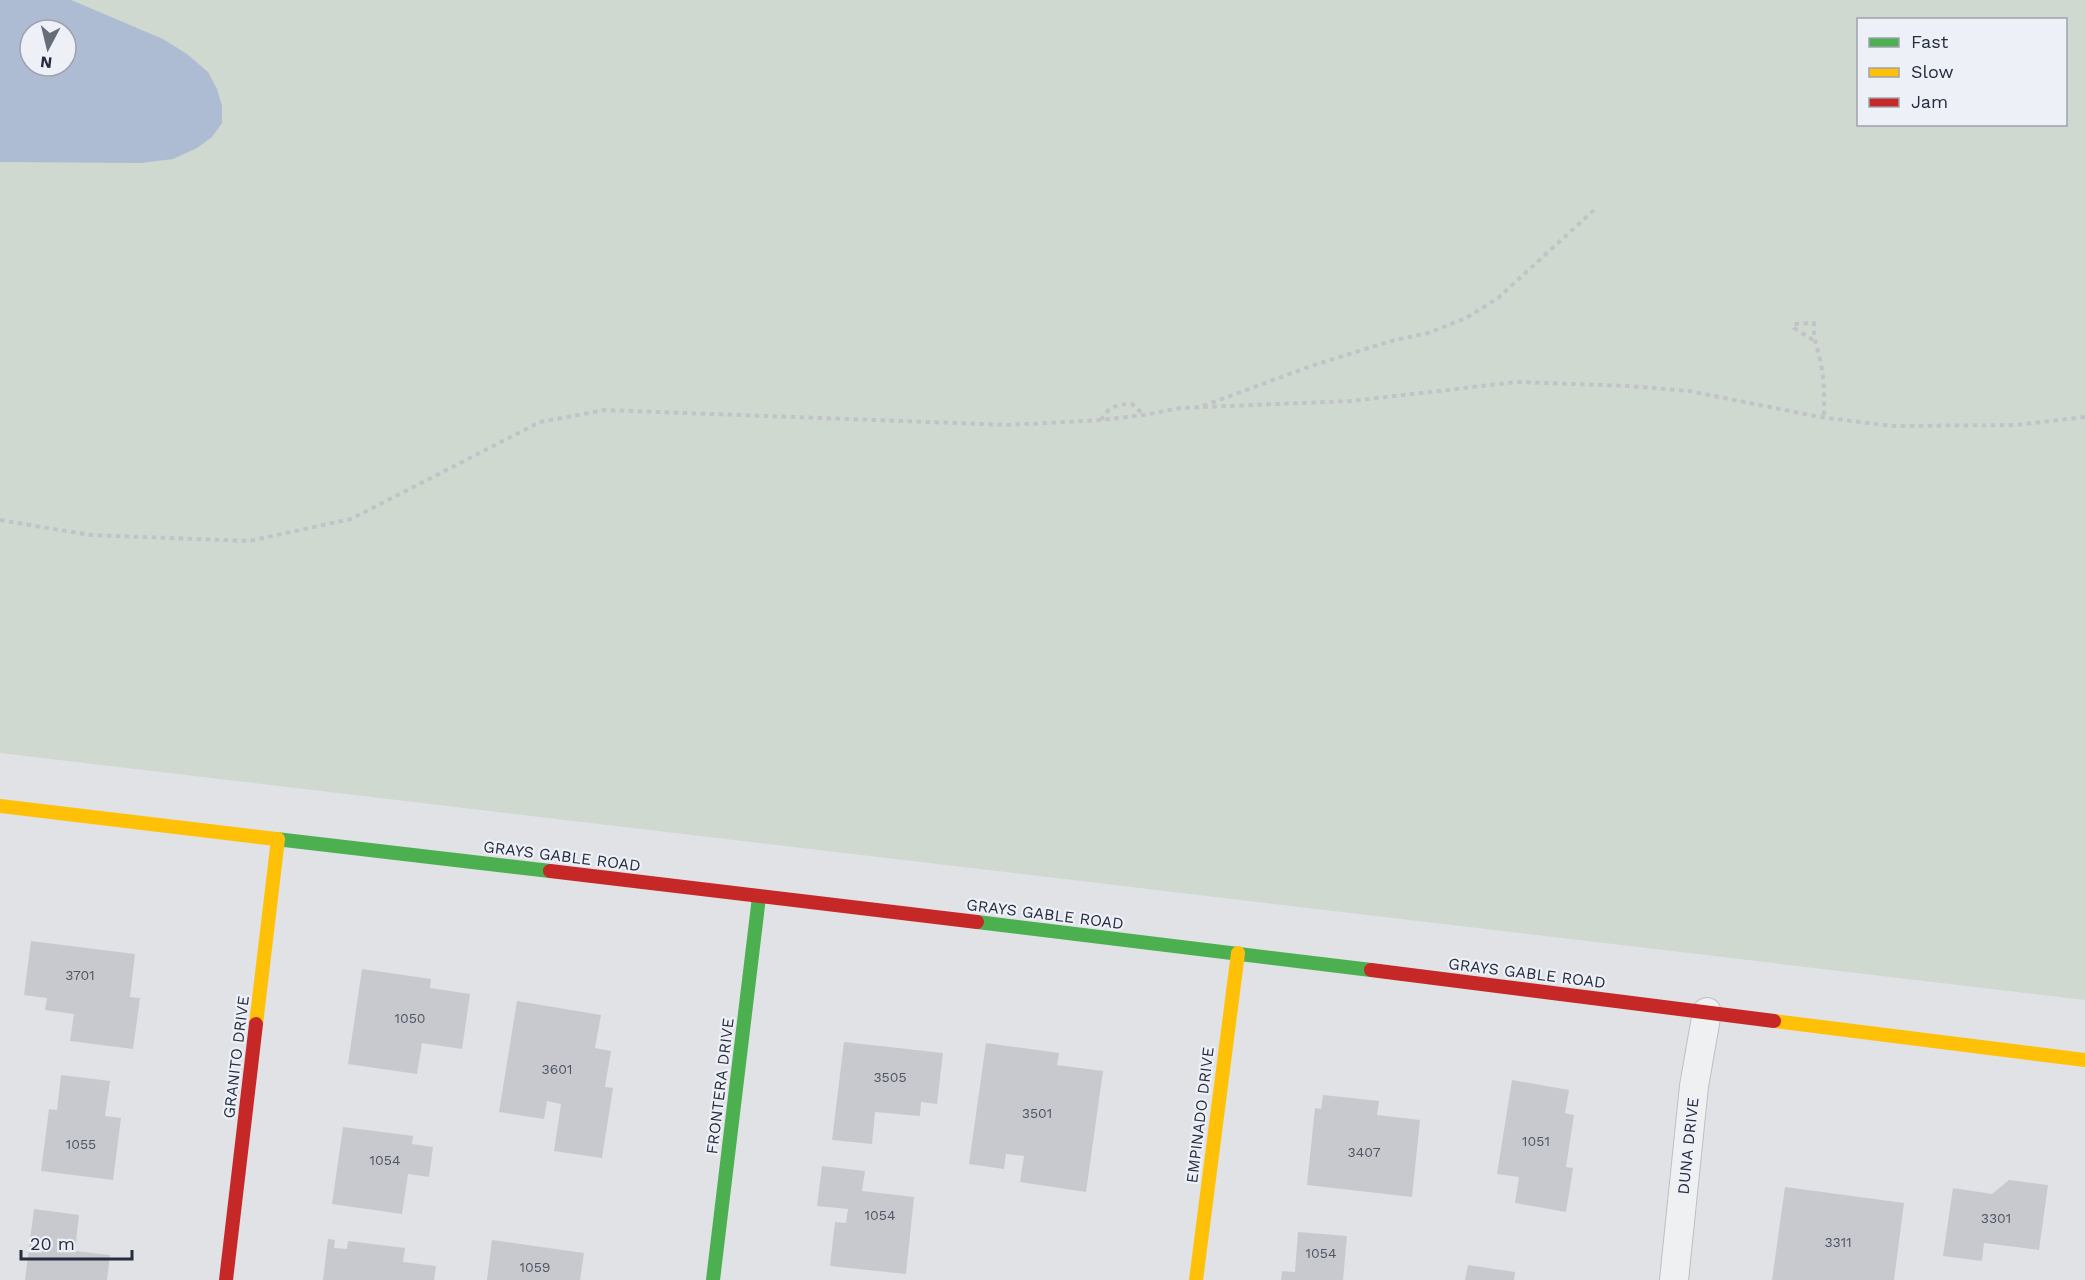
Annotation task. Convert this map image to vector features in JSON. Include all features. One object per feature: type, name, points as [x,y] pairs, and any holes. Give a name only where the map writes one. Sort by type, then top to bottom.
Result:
[{"type":"street","name":"GRAYS GABLE ROAD","points":[[0,806],[1238,953],[2085,1060]]},
{"type":"street","name":"GRANITO DRIVE","points":[[226,1280],[278,839]]},
{"type":"street","name":"FRONTERA DRIVE","points":[[713,1280],[759,897]]},
{"type":"street","name":"EMPINADO DRIVE","points":[[1196,1280],[1238,953]]},
{"type":"street","name":"DUNA DRIVE","points":[[1674,1280],[1694,1086],[1707,1012]]},
{"type":"path","points":[[1199,408],[1311,366],[1392,341],[1428,333],[1466,318],[1498,298],[1594,210]]},
{"type":"path","points":[[1813,340],[1794,328],[1794,324],[1814,323],[1813,340],[1821,361],[1824,418]]},
{"type":"path","points":[[0,520],[90,535],[249,541],[351,519],[540,422],[605,410],[1008,425],[1101,420],[1180,408],[1351,401],[1517,382],[1629,386],[1689,391],[1824,418],[1903,426],[2016,425],[2085,417]]},
{"type":"path","points":[[1101,420],[1110,408],[1124,404],[1132,404],[1144,415]]},
{"type":"shaded area","points":[[0,0],[2085,0],[2085,1000],[0,753]]},
{"type":"water","points":[[0,0],[71,0],[163,39],[187,54],[208,72],[217,89],[222,106],[222,123],[212,137],[197,148],[173,159],[141,163],[0,162]]},
{"type":"building","points":[[31,941],[135,954],[130,997],[140,998],[133,1049],[70,1041],[74,1014],[45,1010],[47,998],[24,995]]},
{"type":"building","points":[[362,969],[431,979],[430,988],[470,994],[462,1049],[422,1043],[417,1074],[348,1064]]},
{"type":"building","points":[[517,1001],[601,1015],[595,1048],[611,1051],[605,1087],[613,1088],[602,1158],[554,1151],[561,1104],[547,1101],[544,1119],[499,1112]]},
{"type":"building","points":[[844,1042],[943,1053],[937,1104],[921,1102],[920,1116],[875,1112],[872,1144],[832,1140]]},
{"type":"building","points":[[986,1043],[1059,1053],[1057,1065],[1103,1071],[1086,1192],[1020,1182],[1024,1156],[1006,1154],[1004,1169],[969,1164]]},
{"type":"building","points":[[61,1075],[110,1081],[105,1116],[121,1118],[113,1180],[41,1171],[49,1109],[57,1110]]},
{"type":"building","points":[[1512,1080],[1569,1090],[1565,1113],[1574,1115],[1566,1167],[1573,1168],[1566,1212],[1515,1203],[1519,1177],[1497,1174]]},
{"type":"building","points":[[1323,1095],[1379,1101],[1377,1115],[1420,1120],[1412,1197],[1307,1185],[1315,1108],[1321,1109]]},
{"type":"building","points":[[343,1127],[413,1136],[412,1144],[433,1147],[429,1177],[408,1174],[402,1214],[332,1204]]},
{"type":"building","points":[[822,1166],[865,1171],[862,1191],[914,1197],[906,1274],[830,1266],[835,1222],[846,1223],[848,1209],[817,1206]]},
{"type":"building","points":[[2009,1180],[2048,1185],[2039,1250],[1984,1243],[1982,1261],[1943,1256],[1953,1188],[1992,1194]]},
{"type":"building","points":[[1785,1187],[1904,1203],[1894,1280],[1772,1280]]},
{"type":"building","points":[[34,1209],[79,1215],[75,1251],[110,1255],[107,1280],[25,1280]]},
{"type":"building","points":[[1298,1232],[1347,1236],[1343,1280],[1281,1280],[1282,1271],[1295,1272]]},
{"type":"building","points":[[328,1239],[335,1240],[334,1248],[347,1249],[348,1241],[405,1248],[403,1262],[436,1266],[434,1280],[323,1280]]},
{"type":"building","points":[[492,1240],[584,1253],[580,1280],[487,1280]]},
{"type":"building","points":[[1468,1265],[1515,1272],[1514,1280],[1465,1280]]},
{"type":"traffic: fast","points":[[276,839],[550,871]]},
{"type":"traffic: fast","points":[[713,1280],[759,897]]},
{"type":"traffic: fast","points":[[977,922],[1371,970]]},
{"type":"traffic: slow","points":[[0,806],[276,839]]},
{"type":"traffic: slow","points":[[256,1024],[278,839]]},
{"type":"traffic: slow","points":[[1196,1280],[1238,953]]},
{"type":"traffic: slow","points":[[1774,1021],[2085,1060]]},
{"type":"traffic: jam","points":[[550,871],[977,922]]},
{"type":"traffic: jam","points":[[1371,970],[1774,1021]]},
{"type":"traffic: jam","points":[[226,1280],[256,1024]]}]
